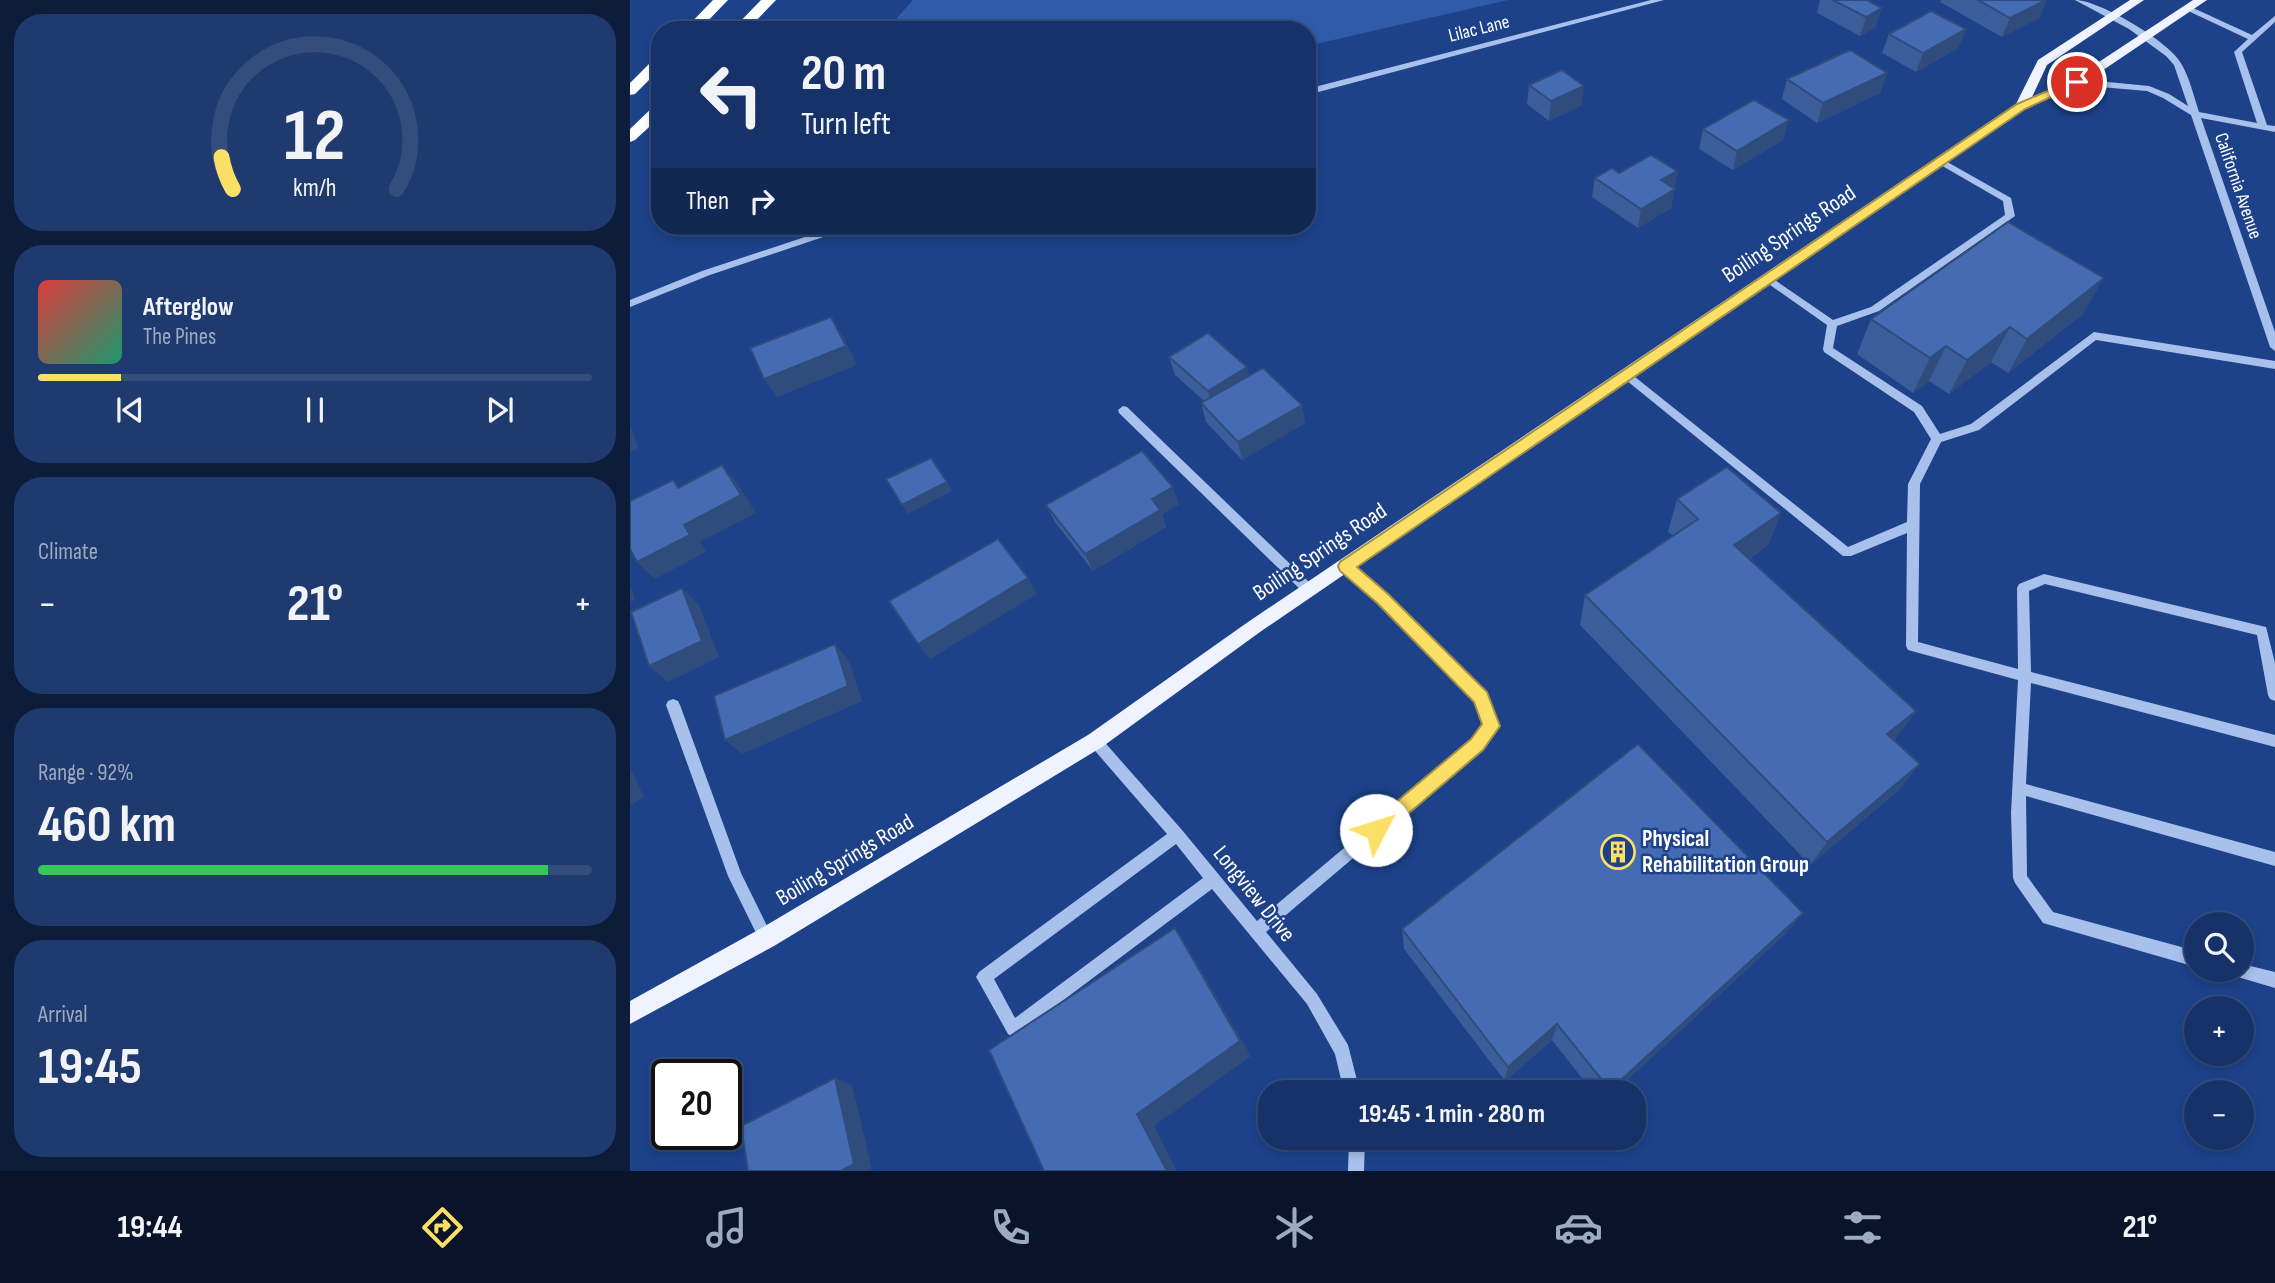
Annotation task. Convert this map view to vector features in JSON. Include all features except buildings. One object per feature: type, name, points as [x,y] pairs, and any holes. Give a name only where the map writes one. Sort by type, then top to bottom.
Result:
[{"type":"highway","points":[[700,21],[721,0]]},
{"type":"highway","points":[[747,21],[769,0]]},
{"type":"highway","points":[[630,91],[651,70]]},
{"type":"highway","points":[[630,137],[651,117]]},
{"type":"main road","name":"Boiling Springs Road","points":[[2021,106],[2042,62],[2138,0]]},
{"type":"main road","name":"Boiling Springs Road","points":[[630,1013],[766,938],[1095,741],[1309,590],[2021,106],[2077,82],[2201,0]]},
{"type":"street","name":"Lilac Lane","points":[[1316,90],[1660,0]]},
{"type":"street","points":[[2079,0],[2146,38]]},
{"type":"street","points":[[2188,9],[2253,38]]},
{"type":"street","points":[[2263,127],[2238,52],[2275,18]]},
{"type":"street","name":"California Avenue","points":[[2146,38],[2169,53],[2178,64],[2275,347]]},
{"type":"street","name":"California Avenue","points":[[2077,82],[2148,89],[2166,96],[2195,114]]},
{"type":"street","points":[[2195,114],[2275,129]]},
{"type":"street","points":[[1832,324],[1875,309],[2010,216],[2008,200],[1942,162]]},
{"type":"street","points":[[630,304],[706,273],[821,235]]},
{"type":"street","points":[[1768,280],[1832,324]]},
{"type":"street","points":[[1832,324],[1828,349],[1918,409],[1937,439]]},
{"type":"street","points":[[2275,365],[2094,336],[1975,426],[1937,439],[1914,484],[1912,646],[2275,741]]},
{"type":"street","points":[[1626,376],[1847,553],[1913,524]]},
{"type":"street","points":[[1123,410],[1309,590]]},
{"type":"street","points":[[1255,932],[1477,745],[1491,726],[1481,697],[1382,598],[1345,566]]},
{"type":"street","points":[[2184,956],[2048,918],[2020,878],[2019,788],[2025,676],[2023,588],[2044,579],[2262,631],[2275,695]]},
{"type":"street","points":[[673,705],[736,876],[766,938]]},
{"type":"street","name":"Longview Drive","points":[[1095,741],[1177,835],[1312,999],[1342,1051],[1349,1080]]},
{"type":"street","points":[[2019,788],[2275,859]]},
{"type":"street","points":[[1177,835],[984,977],[1013,1029],[1213,880]]},
{"type":"street","points":[[2254,975],[2275,980]]},
{"type":"street","points":[[1356,1171],[1357,1150]]},
{"type":"shaded area","points":[[913,0],[1508,0],[1316,44],[1316,21],[894,21]]},
{"type":"place","name":"Physical Rehabilitation Group","points":[[1618,852]]},
{"type":"route","points":[[1376,830],[1477,745],[1491,726],[1481,697],[1382,598],[1345,566],[2021,106],[2077,82]]}]
